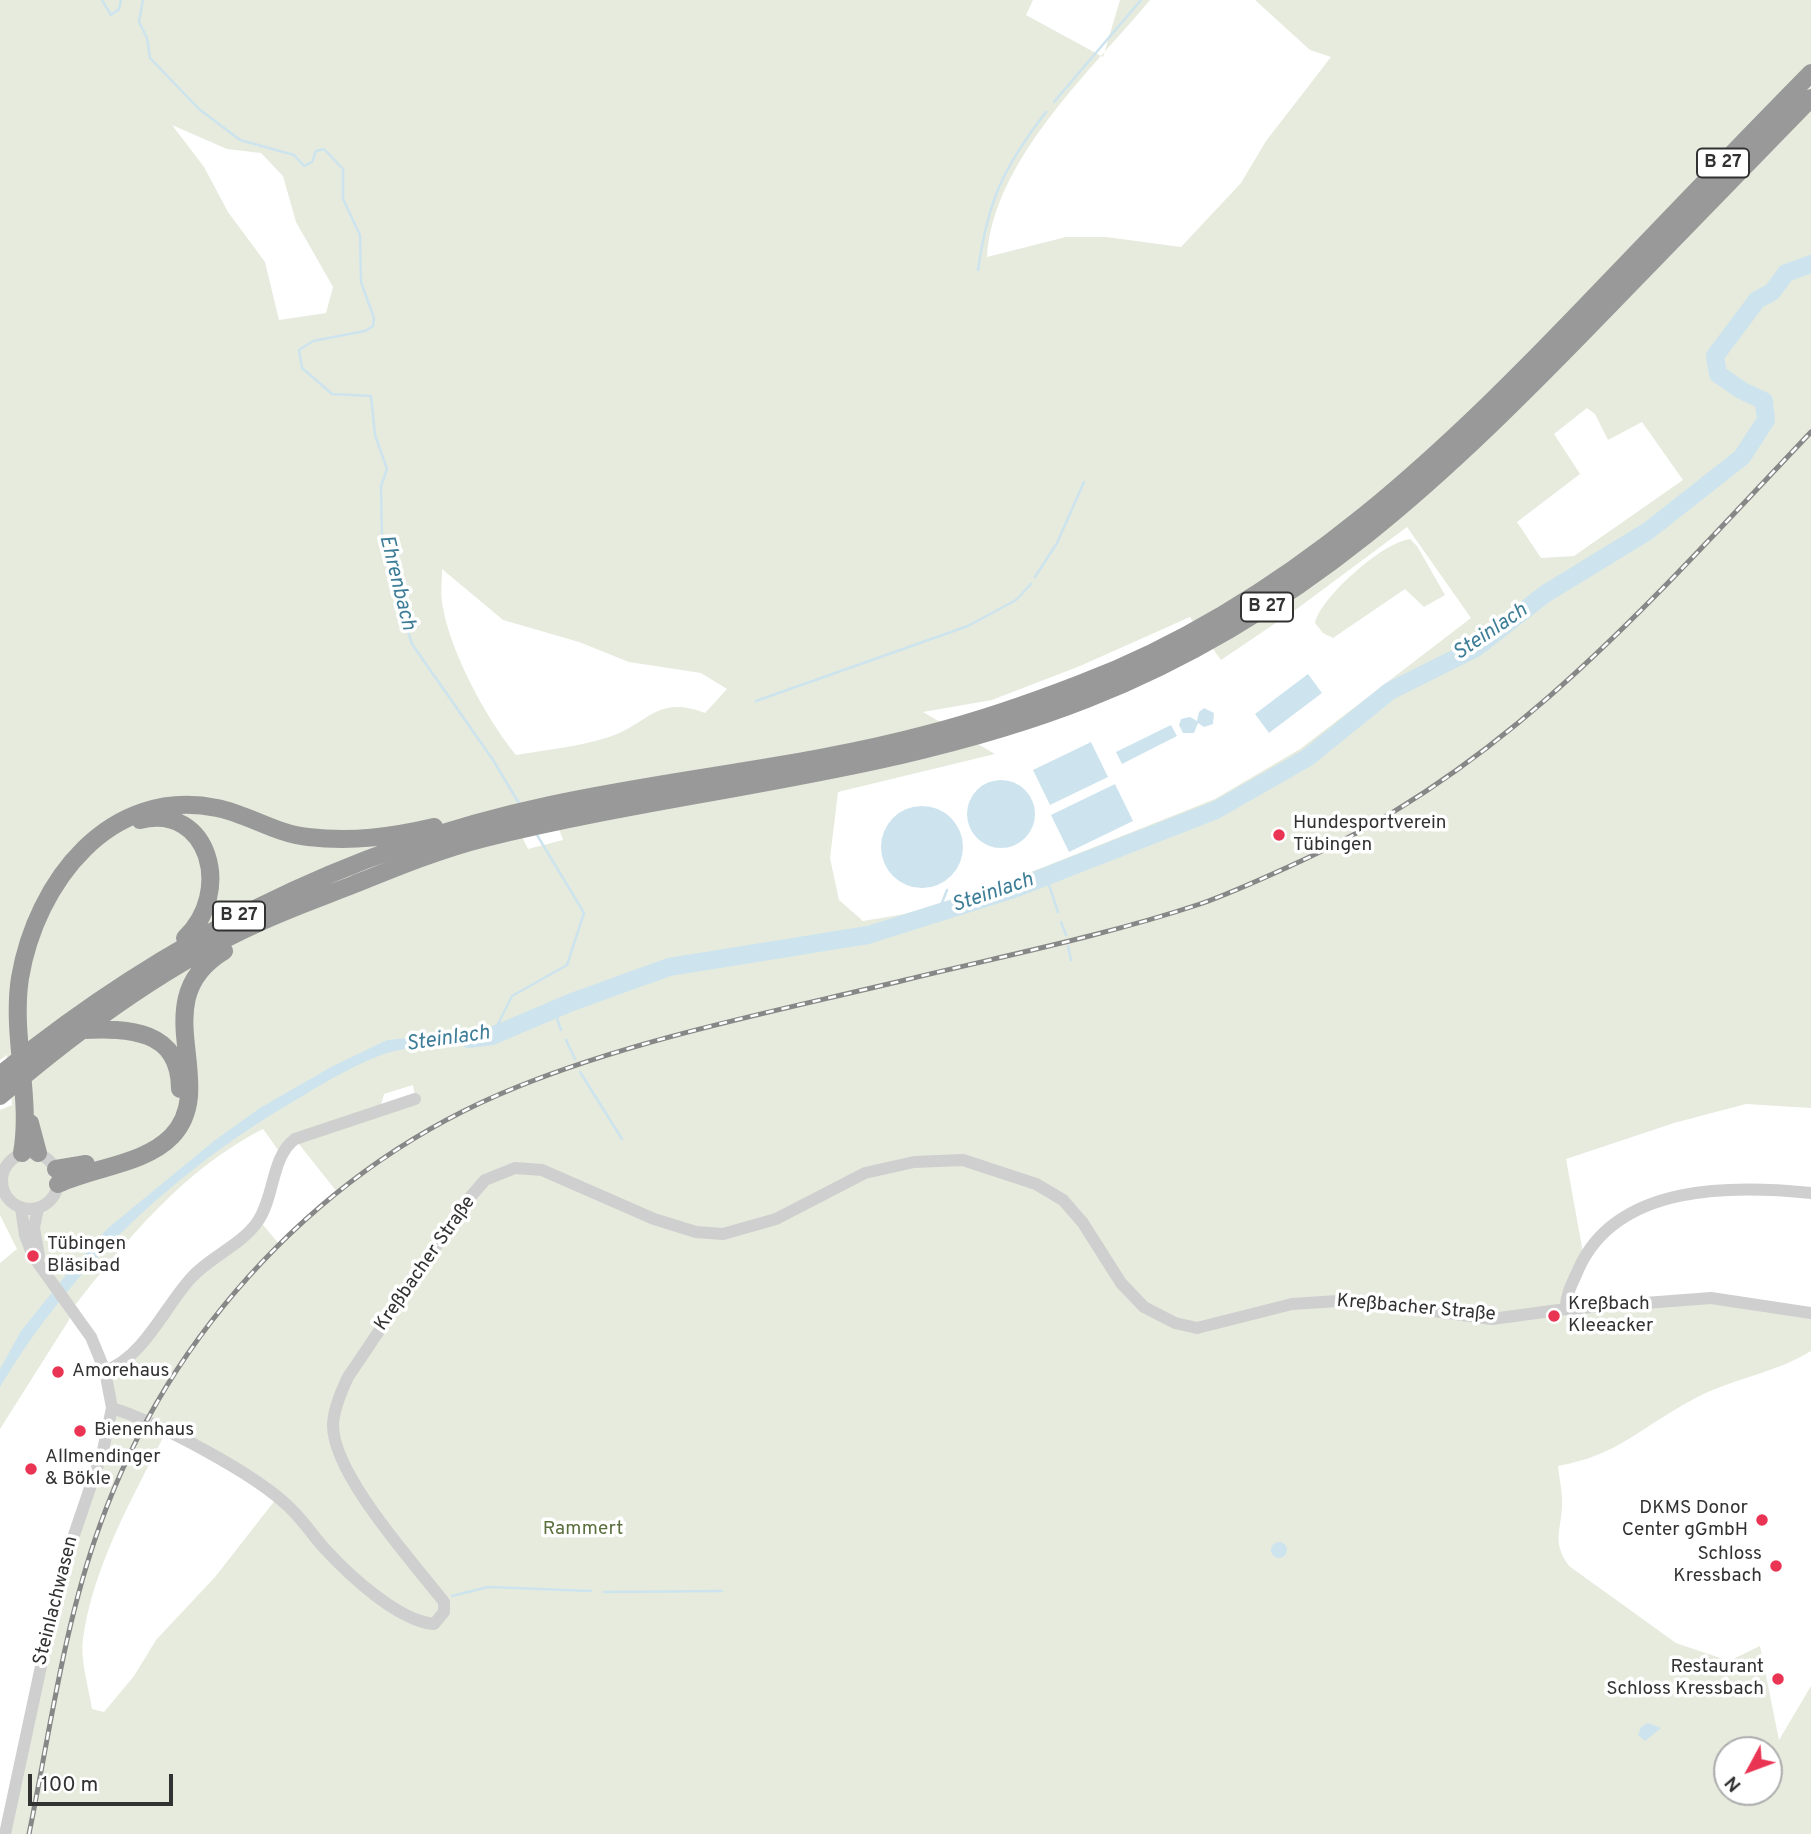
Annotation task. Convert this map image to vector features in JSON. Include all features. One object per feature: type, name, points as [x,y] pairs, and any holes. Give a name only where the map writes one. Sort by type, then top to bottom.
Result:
[{"type":"highway","name":"B 27","points":[[0,1076],[104,995],[201,936],[280,895],[383,854],[510,821],[550,805],[927,734],[1082,684],[1160,650],[1235,609],[1356,525],[1425,466],[1546,348],[1811,73]]},
{"type":"highway","name":"B 27","points":[[0,1096],[82,1030],[149,984],[209,948],[297,907],[479,839],[510,821],[558,822],[850,767],[1012,726],[1089,698],[1170,663],[1244,622],[1369,536],[1429,484],[1555,361],[1811,98]]},
{"type":"highway","points":[[30,1153],[17,1027],[20,978],[33,931],[52,891],[73,861],[109,826],[125,816],[151,808],[188,805],[218,808],[304,837],[349,840],[373,839],[470,819],[510,821]]},
{"type":"highway","points":[[30,1153],[24,1021],[27,976],[37,935],[68,876],[89,851],[129,822],[152,817],[172,821],[189,831],[204,847],[211,867],[209,905],[200,923],[186,937],[134,969],[104,995]]},
{"type":"highway","points":[[57,1176],[78,1174],[141,1156],[172,1136],[182,1120],[187,1099],[189,1069],[183,1027],[189,988],[213,958],[297,907]]},
{"type":"highway","points":[[57,1176],[134,1151],[153,1142],[175,1118],[180,1099],[180,1074],[172,1058],[156,1040],[135,1030],[121,1028],[82,1030]]},
{"type":"street","points":[[106,1371],[128,1358],[193,1275],[246,1234],[258,1220],[273,1189],[285,1146],[295,1139],[415,1098]]},
{"type":"street","points":[[30,1153],[57,1176],[53,1198],[38,1208],[21,1208],[3,1198],[0,1182],[7,1164],[30,1153]]},
{"type":"street","name":"Kreßbacher Straße","points":[[113,1408],[138,1418],[241,1473],[290,1507],[324,1549],[376,1595],[413,1618],[434,1623],[444,1612],[444,1602],[402,1553],[361,1492],[339,1450],[333,1425],[338,1401],[348,1377],[434,1245],[485,1180],[515,1168],[542,1170],[654,1220],[696,1232],[723,1234],[776,1219],[865,1174],[914,1162],[963,1160],[1036,1184],[1063,1200],[1089,1233],[1121,1283],[1144,1307],[1175,1323],[1197,1328],[1292,1304],[1353,1300],[1492,1319],[1566,1309],[1711,1298],[1811,1313]]},
{"type":"street","points":[[1566,1309],[1574,1280],[1588,1251],[1612,1227],[1633,1213],[1694,1191],[1761,1188],[1811,1193]]},
{"type":"street","name":"Steinlachwasen","points":[[5,1834],[61,1573],[103,1450],[113,1408],[106,1371],[92,1337],[28,1246],[21,1208]]},
{"type":"street","name":"Steinlachwasen","points":[[38,1208],[34,1233],[45,1271]]},
{"type":"green space","name":"Rammert","points":[[0,0],[1033,0],[1026,15],[1101,56],[1049,119],[1026,152],[1007,186],[993,221],[987,257],[1066,237],[1106,237],[1181,247],[1241,183],[1266,141],[1331,57],[1310,50],[1255,0],[1811,0],[1811,1108],[1746,1104],[1674,1123],[1566,1159],[1584,1258],[1565,1303],[1594,1312],[1716,1302],[1811,1316],[1811,1351],[1782,1365],[1706,1393],[1598,1455],[1558,1466],[1562,1500],[1559,1541],[1563,1557],[1569,1566],[1676,1643],[1729,1661],[1760,1646],[1778,1736],[1713,1736],[1713,1806],[1783,1806],[1781,1736],[1811,1686],[1811,1834],[5,1834],[61,1573],[109,1427],[105,1371],[114,1368],[193,1275],[259,1220],[279,1244],[337,1192],[295,1139],[281,1154],[263,1129],[234,1145],[182,1185],[114,1257],[72,1309],[69,1320],[0,1429],[0,1263],[17,1249],[0,1215],[0,1110],[12,1105],[7,1055],[0,1060]],"holes":[[[172,125],[227,149],[261,153],[283,176],[296,222],[333,287],[326,313],[279,320],[265,262],[228,212],[204,167]],[[1587,408],[1595,414],[1608,440],[1642,422],[1683,480],[1574,556],[1541,558],[1517,522],[1580,474],[1554,434]],[[1407,527],[1471,618],[1300,749],[1215,799],[1001,884],[905,914],[863,921],[839,900],[830,858],[838,792],[995,754],[923,712],[992,700],[1080,666],[1190,617],[1221,660],[1298,608]],[[442,569],[503,620],[579,642],[629,662],[701,673],[727,689],[705,713],[688,708],[663,709],[606,738],[516,755],[482,705],[454,645],[443,608]],[[550,805],[563,840],[528,849],[509,810]],[[413,1085],[415,1098],[380,1109],[384,1094]],[[165,1434],[280,1500],[276,1499],[215,1577],[156,1640],[134,1676],[104,1712],[92,1709],[84,1665],[82,1647],[88,1612],[115,1534]]]},
{"type":"green space","points":[[1120,0],[1150,0],[1105,52]]},
{"type":"green space","points":[[1410,539],[1417,546],[1445,595],[1424,607],[1405,589],[1333,638],[1323,633],[1315,623],[1329,599],[1341,586],[1370,560],[1398,542]]},
{"type":"water","points":[[1308,674],[1322,693],[1269,733],[1255,714]]},
{"type":"water","points":[[1204,708],[1214,713],[1213,724],[1204,727],[1198,723],[1194,733],[1183,733],[1179,725],[1181,719],[1190,717],[1197,721],[1199,712]]},
{"type":"water","points":[[1171,725],[1177,736],[1122,764],[1116,752]]},
{"type":"water","points":[[1091,742],[1108,777],[1050,805],[1033,770]]},
{"type":"water","points":[[994,780],[1008,780],[1020,785],[1030,795],[1035,814],[1030,833],[1020,843],[1008,848],[994,848],[982,843],[972,833],[967,821],[967,807],[972,795],[982,785]]},
{"type":"water","points":[[1115,784],[1133,821],[1069,852],[1051,815]]},
{"type":"water","points":[[922,806],[938,809],[951,818],[960,831],[963,847],[960,863],[951,876],[938,885],[922,888],[906,885],[893,876],[884,863],[881,847],[884,831],[893,818],[906,809]]},
{"type":"water","points":[[491,1030],[490,1042],[407,1049],[384,1054],[363,1063],[304,1095],[214,1153],[173,1186],[96,1259],[61,1299],[0,1387],[0,1369],[21,1331],[66,1275],[107,1229],[214,1141],[260,1108],[331,1067],[387,1040]]},
{"type":"water","points":[[1276,1542],[1282,1542],[1287,1550],[1285,1556],[1276,1558],[1271,1553],[1271,1547]]},
{"type":"water","points":[[1648,1723],[1661,1728],[1645,1741],[1638,1735],[1641,1727]]},
{"type":"waterway","name":"Ehrenbach","points":[[102,0],[111,15],[119,9],[121,0]]},
{"type":"waterway","name":"Ehrenbach","points":[[143,0],[139,22],[147,38],[150,58],[199,109],[240,140],[294,155],[304,166],[312,162],[316,151],[324,149],[343,169],[343,199],[360,235],[361,282],[374,318],[373,326],[365,331],[313,341],[299,350],[302,368],[332,394],[371,396],[375,435],[387,469],[381,486],[382,538],[387,567],[412,644],[493,760],[520,805]]},
{"type":"waterway","points":[[1054,102],[1141,0]]},
{"type":"waterway","points":[[978,270],[987,224],[1000,186],[1019,150],[1046,112]]},
{"type":"waterway","name":"Steinlach","points":[[469,1039],[492,1036],[572,1002],[669,967],[868,935],[1011,890],[1216,810],[1307,758],[1390,691],[1476,648],[1545,594],[1648,531],[1742,457],[1766,420],[1764,401],[1741,390],[1718,374],[1715,356],[1757,300],[1772,292],[1786,273],[1811,264]]},
{"type":"waterway","points":[[1035,577],[1057,543],[1084,482]]},
{"type":"waterway","points":[[756,701],[968,626],[1016,600],[1031,584]]},
{"type":"waterway","name":"Ehrenbach","points":[[492,1036],[512,996],[567,965],[584,913],[537,835]]},
{"type":"waterway","points":[[1046,876],[1058,912]]},
{"type":"waterway","points":[[938,913],[947,890]]},
{"type":"waterway","points":[[1061,922],[1066,935]]},
{"type":"waterway","points":[[1068,946],[1071,960]]},
{"type":"waterway","points":[[554,1010],[561,1030]]},
{"type":"waterway","points":[[566,1040],[575,1059]]},
{"type":"waterway","points":[[580,1072],[622,1139]]},
{"type":"waterway","points":[[452,1596],[488,1587],[591,1591]]},
{"type":"waterway","points":[[604,1592],[722,1591]]},
{"type":"railway","points":[[29,1834],[67,1639],[87,1562],[130,1453],[167,1385],[212,1321],[262,1262],[318,1208],[380,1161],[446,1120],[517,1087],[563,1070],[708,1027],[1053,945],[1164,915],[1251,884],[1377,822],[1448,777],[1514,726],[1577,672],[1695,555],[1811,432]]},
{"type":"place","name":"Hundesportverein Tübingen","points":[[1279,835]]},
{"type":"place","name":"Tübingen Bläsibad","points":[[33,1256]]},
{"type":"place","name":"Kreßbach Kleeacker","points":[[1554,1316]]},
{"type":"place","name":"Amorehaus","points":[[58,1372]]},
{"type":"place","name":"Bienenhaus","points":[[80,1431]]},
{"type":"place","name":"Allmendinger & Bökle","points":[[31,1469]]},
{"type":"place","name":"DKMS Donor Center gGmbH","points":[[1762,1520]]},
{"type":"place","name":"Schloss Kressbach","points":[[1776,1566]]},
{"type":"place","name":"Restaurant Schloss Kressbach","points":[[1778,1679]]}]
